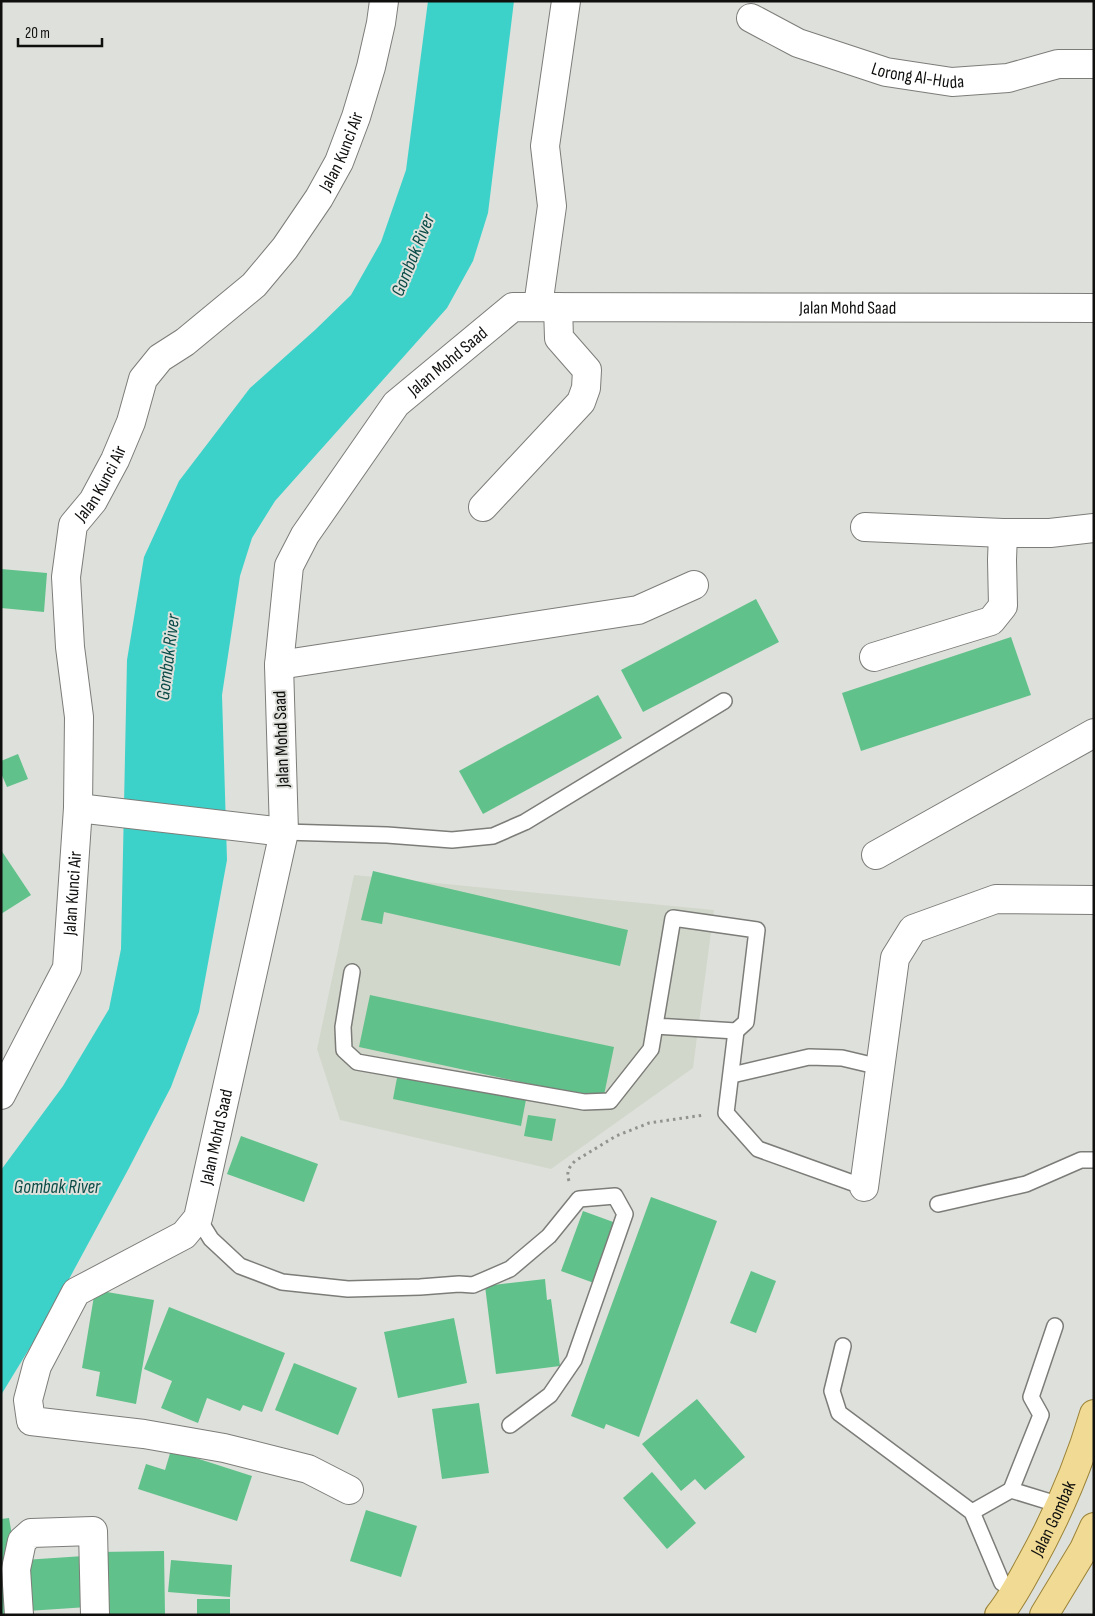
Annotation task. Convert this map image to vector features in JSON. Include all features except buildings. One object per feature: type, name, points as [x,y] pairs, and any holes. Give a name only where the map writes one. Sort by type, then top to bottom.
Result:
[{"type":"main road","name":"Jalan Gombak","points":[[999,1615],[1010,1600],[1048,1533],[1088,1435],[1094,1414]]},
{"type":"main road","points":[[1044,1615],[1090,1544]]},
{"type":"street","name":"Jalan Kunci Air","points":[[1,1095],[67,968],[90,809],[70,647],[66,577],[73,525],[93,501],[116,460],[131,422],[143,379],[160,358],[185,342],[254,285],[284,248],[319,198],[339,162],[356,117],[371,67],[384,1]]},
{"type":"street","points":[[483,507],[581,402],[586,388],[587,370],[559,338],[548,306],[552,206],[545,146],[566,1]]},
{"type":"street","name":"Lorong Al-Huda","points":[[751,18],[798,43],[877,70],[942,81],[1008,78],[1058,64],[1094,64]]},
{"type":"street","name":"Jalan Mohd Saad","points":[[349,1490],[308,1469],[224,1448],[144,1434],[30,1421],[28,1400],[37,1366],[76,1292],[184,1235],[198,1218],[279,832],[278,664],[289,566],[305,535],[396,404],[513,307],[1094,308]]},
{"type":"street","points":[[865,527],[1003,533],[1050,533],[1094,528]]},
{"type":"street","points":[[874,657],[991,621],[1004,606],[1003,533]]},
{"type":"street","points":[[278,664],[638,610],[694,585]]},
{"type":"street","points":[[876,854],[1094,733]]},
{"type":"street","points":[[90,809],[279,832]]},
{"type":"street","points":[[864,1187],[896,958],[913,929],[996,899],[1094,900]]},
{"type":"street","points":[[19,1615],[16,1569],[22,1541],[31,1533],[93,1531],[95,1615]]},
{"type":"lane","points":[[279,832],[387,835],[452,840],[494,836],[525,822],[724,701]]},
{"type":"lane","points":[[352,972],[343,1027],[344,1050],[358,1062],[584,1102],[610,1102],[651,1049],[673,918],[757,930],[746,1022],[736,1031],[726,1113],[758,1149],[864,1187]]},
{"type":"lane","points":[[655,1026],[736,1031]]},
{"type":"lane","points":[[732,1075],[809,1057],[842,1058],[880,1067]]},
{"type":"lane","points":[[938,1204],[1026,1184],[1081,1160],[1094,1160]]},
{"type":"lane","points":[[198,1218],[211,1239],[240,1266],[282,1282],[348,1288],[473,1285],[510,1269],[549,1236],[579,1199],[615,1196],[625,1214],[574,1360],[550,1394],[510,1425]]},
{"type":"lane","points":[[972,1512],[1011,1490],[1041,1415],[1031,1397],[1055,1326]]},
{"type":"lane","points":[[843,1346],[832,1391],[839,1414],[972,1512],[1002,1583]]},
{"type":"lane","points":[[1011,1490],[1060,1505]]},
{"type":"path","points":[[567,1175],[575,1161],[616,1136],[649,1124],[692,1116],[726,1113]]},
{"type":"shaded area","points":[[354,875],[714,910],[693,1068],[551,1169],[340,1120],[317,1049]]},
{"type":"water","name":"Gombak River","points":[[428,1],[514,1],[488,213],[473,261],[447,308],[275,501],[252,538],[240,576],[222,695],[227,860],[199,1012],[171,1087],[48,1318],[1,1395],[1,1170],[63,1086],[109,1009],[121,949],[127,660],[144,557],[179,481],[250,388],[351,295],[381,242],[406,170]]}]
